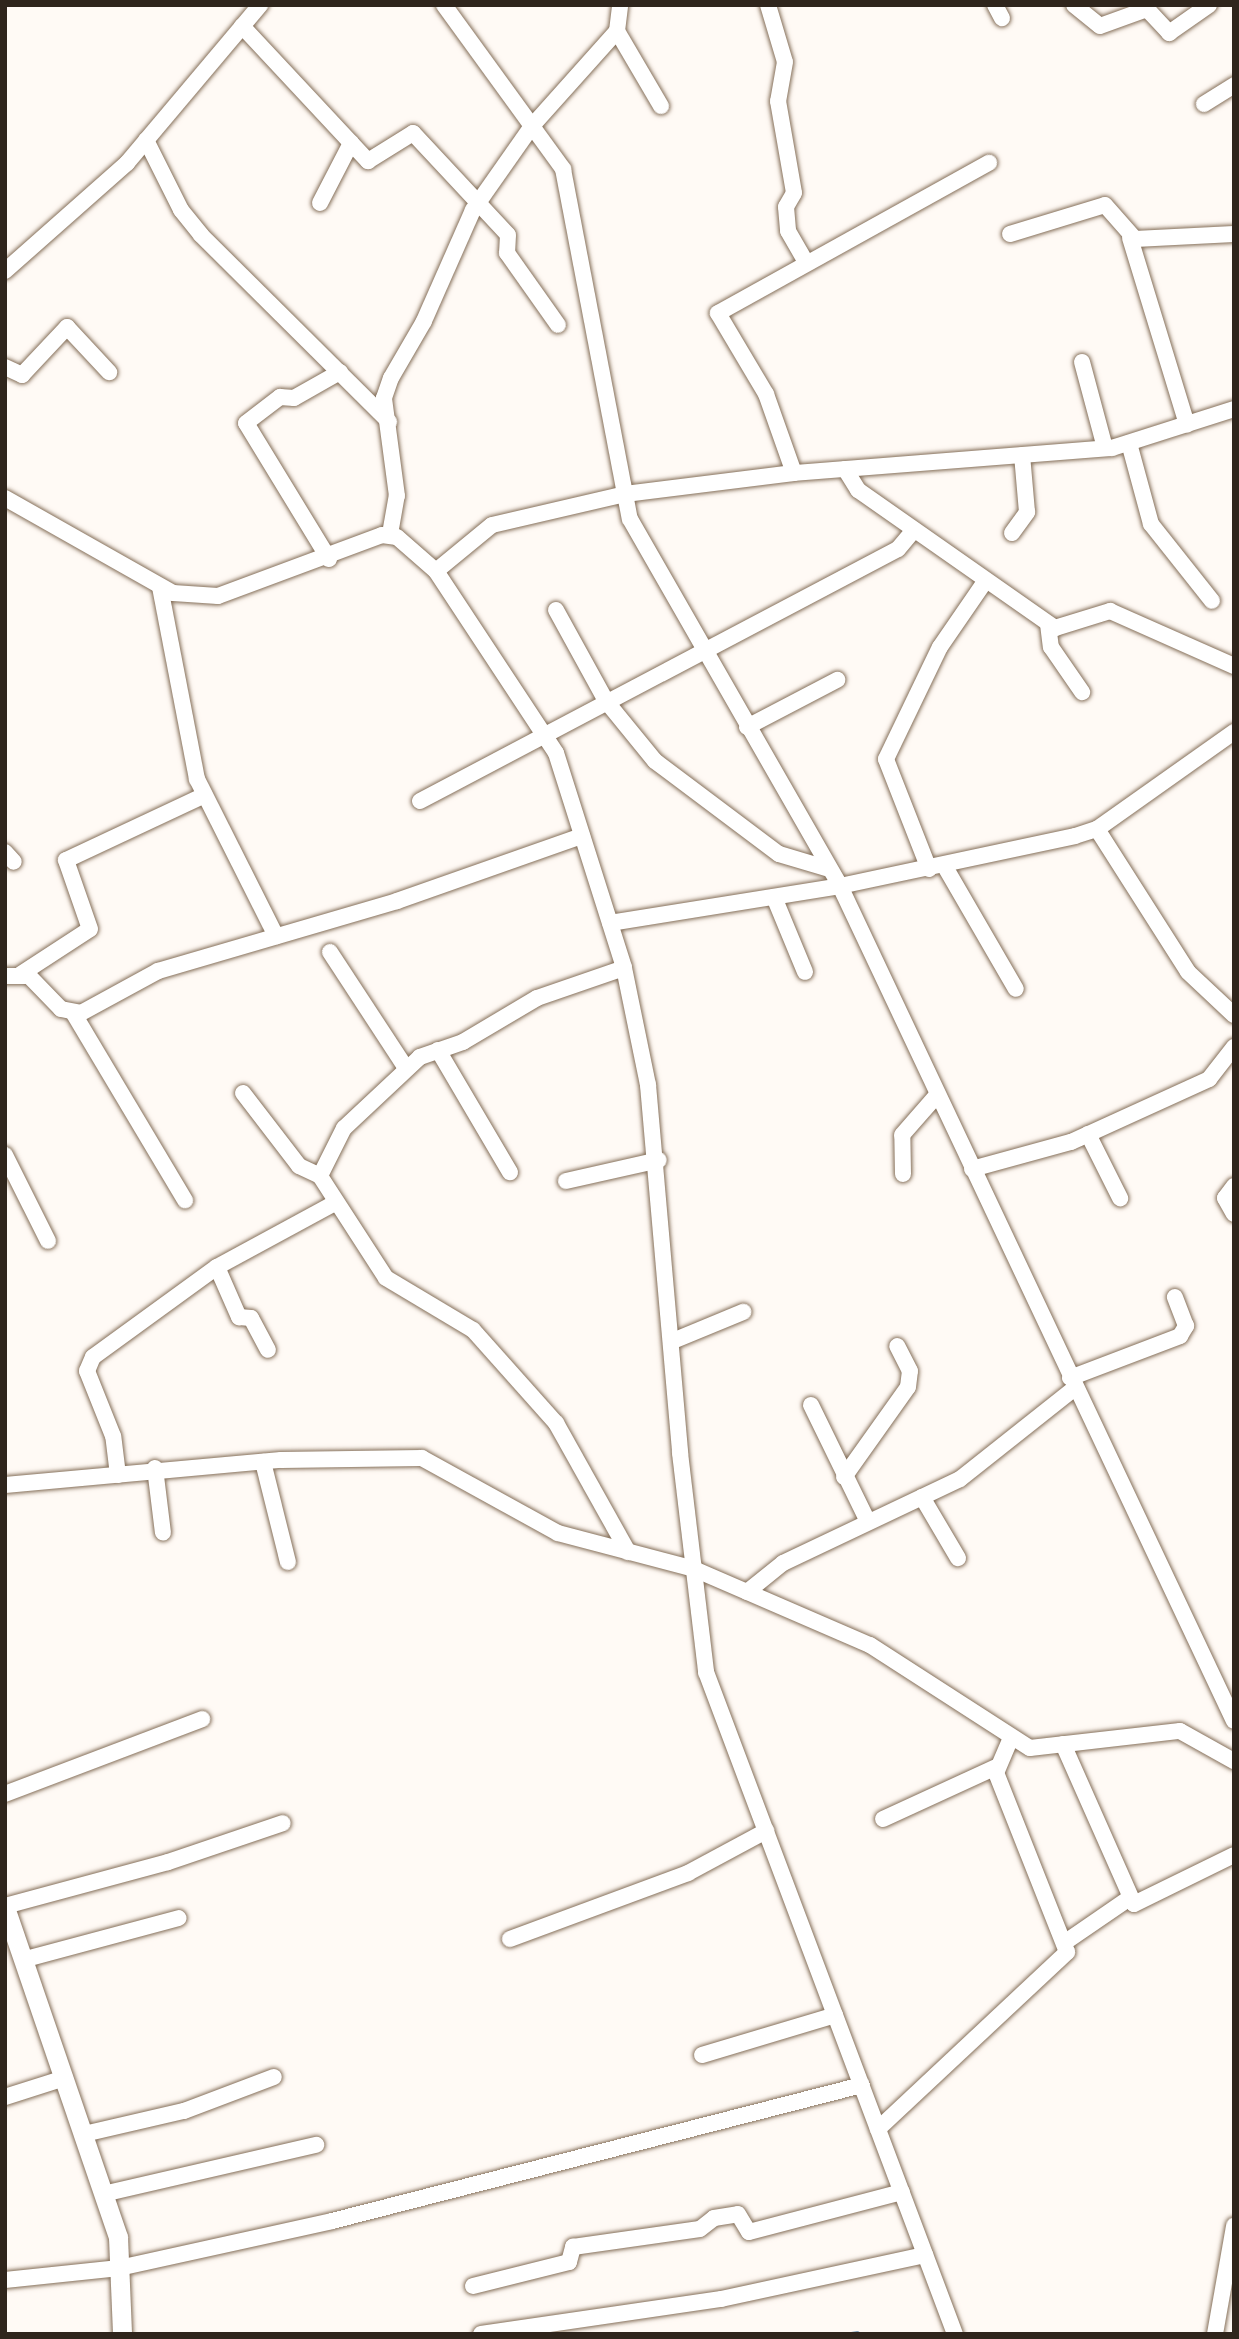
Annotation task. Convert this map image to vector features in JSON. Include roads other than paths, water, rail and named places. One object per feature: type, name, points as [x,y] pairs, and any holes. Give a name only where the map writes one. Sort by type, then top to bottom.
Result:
[{"type":"street","points":[[5,271],[146,140],[260,5]]},
{"type":"street","points":[[444,5],[563,169],[630,519],[840,886],[1072,1383],[1234,1721]]},
{"type":"street","points":[[390,534],[397,496],[384,398],[391,378],[479,201],[532,126],[617,31],[620,5]]},
{"type":"street","points":[[768,5],[785,62],[778,101],[794,193],[786,207],[788,231],[806,262]]},
{"type":"street","points":[[1074,5],[1100,26],[1147,9],[1169,33],[1209,5]]},
{"type":"street","points":[[242,26],[371,162],[400,136],[413,133],[508,235],[507,253],[558,325]]},
{"type":"street","points":[[617,31],[661,106]]},
{"type":"street","points":[[1204,104],[1234,85]]},
{"type":"street","points":[[146,140],[181,210],[201,234],[389,422]]},
{"type":"street","points":[[320,203],[351,143]]},
{"type":"street","points":[[794,473],[766,394],[717,316],[806,262],[989,163]]},
{"type":"street","points":[[1010,234],[1111,205],[1130,238],[1187,424]]},
{"type":"street","points":[[1130,238],[1234,234]]},
{"type":"street","points":[[5,367],[22,375],[67,327],[109,372]]},
{"type":"street","points":[[1082,362],[1105,449]]},
{"type":"street","points":[[329,559],[246,423],[280,397],[294,398],[340,372]]},
{"type":"street","points":[[436,571],[492,525],[625,494],[794,473],[1105,449],[1234,409]]},
{"type":"street","points":[[1129,443],[1151,524],[1212,601]]},
{"type":"street","points":[[1012,533],[1027,512],[1022,455]]},
{"type":"street","points":[[845,469],[858,491],[1048,624],[1062,629],[1110,611],[1234,666]]},
{"type":"street","points":[[5,498],[160,587],[218,596],[329,559],[390,534]]},
{"type":"street","points":[[419,800],[543,732],[898,549],[914,530]]},
{"type":"street","points":[[390,534],[436,571],[556,753],[610,923],[624,968],[659,1160],[694,1569],[706,1672],[955,2334]]},
{"type":"street","points":[[986,580],[940,647],[886,759],[937,867],[1016,989]]},
{"type":"street","points":[[160,587],[188,754],[205,795],[276,936]]},
{"type":"street","points":[[556,610],[606,701],[655,761],[779,854],[830,869]]},
{"type":"street","points":[[1048,624],[1051,647],[1082,692]]},
{"type":"street","points":[[747,727],[837,680]]},
{"type":"street","points":[[610,923],[840,886],[1097,830],[1234,732]]},
{"type":"street","points":[[185,1200],[74,1014],[13,975],[90,929],[66,860],[205,795]]},
{"type":"street","points":[[1097,830],[1188,972],[1234,1015]]},
{"type":"street","points":[[74,1014],[158,971],[276,936],[582,836]]},
{"type":"street","points":[[774,897],[805,972]]},
{"type":"street","points":[[330,952],[406,1068]]},
{"type":"street","points":[[320,1176],[344,1128],[406,1068],[537,998],[624,968]]},
{"type":"street","points":[[972,1169],[1088,1134],[1209,1079],[1234,1047]]},
{"type":"street","points":[[438,1050],[510,1172]]},
{"type":"street","points":[[243,1093],[299,1166],[320,1176],[386,1278],[473,1330],[556,1423],[628,1552]]},
{"type":"street","points":[[903,1174],[902,1135],[937,1095]]},
{"type":"street","points":[[1088,1134],[1120,1198]]},
{"type":"street","points":[[5,1155],[48,1241]]},
{"type":"street","points":[[566,1181],[659,1160]]},
{"type":"street","points":[[1234,1186],[1225,1198],[1234,1214]]},
{"type":"street","points":[[118,1475],[113,1436],[88,1364],[217,1267],[335,1203]]},
{"type":"street","points":[[217,1267],[239,1317],[251,1318],[268,1350]]},
{"type":"street","points":[[747,1592],[783,1563],[922,1497],[988,1459],[1072,1383],[1180,1336],[1186,1326],[1175,1297]]},
{"type":"street","points":[[675,1340],[743,1312]]},
{"type":"street","points":[[844,1476],[908,1387],[910,1371],[897,1346]]},
{"type":"street","points":[[811,1405],[868,1522]]},
{"type":"street","points":[[5,1485],[118,1475],[155,1468],[422,1458],[558,1533],[694,1569],[870,1645],[1030,1748],[1180,1731],[1234,1761]]},
{"type":"street","points":[[264,1462],[288,1562]]},
{"type":"street","points":[[155,1468],[163,1533]]},
{"type":"street","points":[[922,1497],[958,1558]]},
{"type":"street","points":[[5,1794],[202,1719]]},
{"type":"street","points":[[883,1819],[996,1767],[1011,1738]]},
{"type":"street","points":[[1063,1744],[1128,1899],[1139,1904],[1234,1855]]},
{"type":"street","points":[[878,2129],[1066,1952],[996,1767]]},
{"type":"street","points":[[122,2334],[118,2237],[26,1959],[5,1906],[168,1863],[283,1823]]},
{"type":"street","points":[[510,1940],[688,1872],[766,1831]]},
{"type":"street","points":[[1063,1943],[1128,1899]]},
{"type":"street","points":[[26,1959],[179,1918]]},
{"type":"street","points":[[702,2055],[835,2015]]},
{"type":"street","points":[[84,2134],[184,2111],[274,2077]]},
{"type":"street","points":[[5,2097],[65,2078]]},
{"type":"street","points":[[5,2280],[119,2268],[484,2186],[862,2085]]},
{"type":"street","points":[[103,2194],[316,2145]]},
{"type":"street","points":[[473,2286],[569,2262],[573,2247],[700,2229],[714,2218],[738,2214],[749,2232],[902,2192]]},
{"type":"street","points":[[1215,2334],[1234,2227]]},
{"type":"street","points":[[481,2334],[720,2299],[925,2255]]},
{"type":"waterway","points":[[851,2334],[857,2333]]}]
